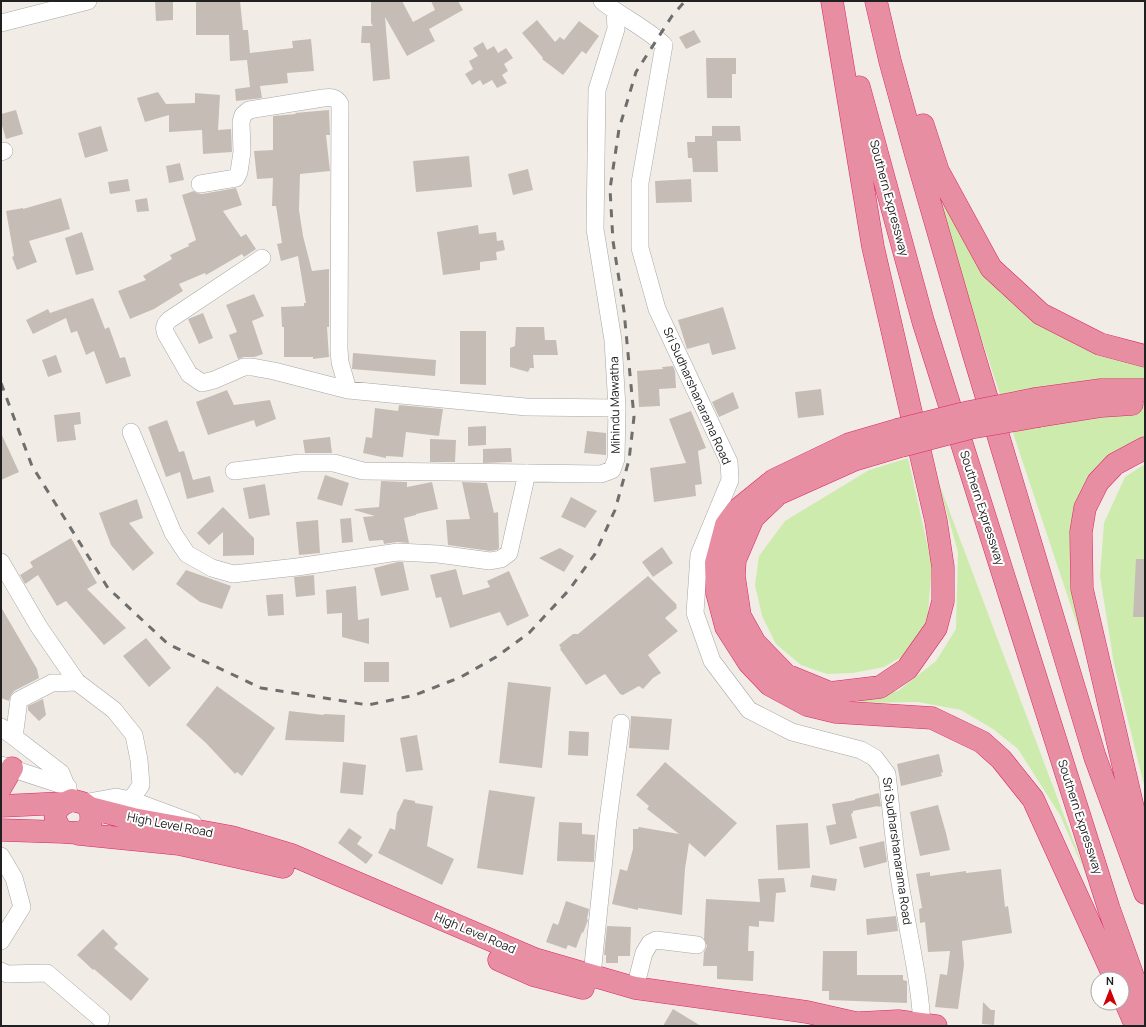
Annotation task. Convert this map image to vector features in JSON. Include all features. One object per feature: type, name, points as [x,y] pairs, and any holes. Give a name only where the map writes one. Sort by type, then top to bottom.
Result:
[{"type":"highway","points":[[832,1],[873,247],[936,521],[944,567],[942,601],[936,628],[907,669],[880,687],[830,693],[786,676],[755,643],[740,616],[734,576],[735,560],[753,518],[778,494],[899,438]]},
{"type":"highway","name":"Southern Expressway","points":[[836,1],[923,321],[1108,909],[1145,1010]]},
{"type":"highway","points":[[876,1],[916,155],[973,352],[1092,749],[1145,893]]},
{"type":"highway","points":[[880,1],[938,171],[991,268],[1041,314],[1100,344],[1145,356]]},
{"type":"highway","points":[[1111,971],[1033,799],[1001,759],[982,742],[932,718],[836,712],[807,705],[770,684],[749,663],[726,627],[717,593],[716,563],[726,525],[737,510],[774,480],[849,444],[970,428],[1101,390],[1145,390]]},
{"type":"highway","points":[[1037,408],[1145,403]]},
{"type":"highway","points":[[1145,448],[1115,464],[1098,482],[1086,508],[1081,532],[1082,589],[1145,859]]},
{"type":"highway","points":[[1,787],[7,766]]},
{"type":"highway","points":[[75,800],[92,818],[86,831],[71,833],[57,825],[55,819],[56,811],[75,800]]},
{"type":"highway","name":"High Level Road","points":[[1,806],[75,800],[134,819],[232,837],[292,855],[535,959],[635,988],[807,1012],[864,1025],[898,1021],[927,1025]]},
{"type":"highway","name":"High Level Road","points":[[1,830],[71,833],[179,844],[280,866],[349,892],[533,975],[633,1001],[763,1019],[797,1026]]},
{"type":"highway","points":[[1129,1011],[1136,1026]]},
{"type":"street","points":[[1,23],[88,1]]},
{"type":"street","name":"Mihindu Mawatha","points":[[234,471],[300,463],[334,463],[363,471],[601,474],[612,470],[616,459],[617,408],[613,340],[595,229],[597,90],[616,29],[609,6]]},
{"type":"street","name":"Sri Sudharshanarama Road","points":[[609,6],[657,38],[664,45],[640,183],[640,248],[657,309],[729,462],[730,480],[699,555],[695,613],[712,661],[749,710],[792,732],[861,750],[875,758],[887,774],[902,899],[913,948],[919,988],[927,1025]]},
{"type":"street","points":[[200,184],[236,178],[239,172],[242,152],[241,122],[243,115],[249,110],[332,97],[338,101],[340,104],[339,349],[340,362],[348,390]]},
{"type":"street","points":[[262,258],[166,323],[164,328],[166,334],[190,374],[199,382],[206,383],[244,367],[252,367],[274,371],[348,390],[526,407],[617,408]]},
{"type":"street","points":[[131,432],[173,533],[187,554],[212,568],[233,574],[297,567],[398,552],[438,554],[490,561],[501,559],[509,553],[527,473]]},
{"type":"street","points":[[1,562],[39,627],[77,682],[114,710],[134,735],[139,760],[141,785],[131,800]]},
{"type":"street","points":[[75,800],[61,773],[7,732],[19,700],[52,683],[77,682]]},
{"type":"street","points":[[592,975],[608,820],[621,723]]},
{"type":"street","points":[[7,766],[75,800],[116,797],[131,800],[232,837]]},
{"type":"street","points":[[1,856],[14,878],[22,907],[1,941]]},
{"type":"street","points":[[635,988],[644,953],[650,943],[656,940],[697,945]]},
{"type":"street","points":[[1,971],[7,974],[47,973],[101,1019]]},
{"type":"green space","points":[[926,173],[995,284],[1145,364],[1145,442],[1082,503],[1098,687]]},
{"type":"green space","points":[[908,458],[932,566],[927,625],[910,652],[884,667],[853,673],[827,674],[801,665],[776,644],[762,616],[755,585],[759,556],[785,521],[869,470]]},
{"type":"green space","points":[[1145,464],[1145,789],[1114,664],[1100,576],[1104,523],[1125,477]]},
{"type":"green space","points":[[937,478],[1089,882],[1060,815],[1018,749],[993,729],[961,710],[918,702],[857,703],[859,698],[898,691],[936,661],[956,629],[958,552]]},
{"type":"building","points":[[155,1],[173,1],[173,20],[156,21]]},
{"type":"building","points":[[196,1],[240,1],[243,30],[248,30],[250,53],[293,48],[292,41],[311,39],[314,71],[287,73],[288,83],[260,86],[262,98],[236,101],[235,89],[250,87],[247,60],[230,61],[229,35],[196,35]]},
{"type":"building","points":[[371,1],[402,1],[413,22],[435,10],[431,1],[458,1],[463,10],[429,29],[435,41],[407,56],[385,17],[390,79],[373,81],[370,43],[361,43],[362,26],[373,26],[371,23]]},
{"type":"building","points":[[537,20],[555,42],[560,37],[564,40],[579,21],[599,36],[586,54],[582,51],[563,75],[542,59],[543,58],[522,33]]},
{"type":"building","points":[[694,30],[701,42],[686,49],[679,37]]},
{"type":"building","points":[[483,42],[487,50],[494,46],[498,53],[506,48],[513,58],[504,64],[508,71],[502,75],[507,83],[497,88],[492,80],[483,85],[480,80],[472,85],[465,74],[473,69],[469,61],[478,56],[473,48]]},
{"type":"building","points":[[706,58],[736,58],[736,74],[732,74],[732,98],[707,98]]},
{"type":"building","points":[[158,92],[166,104],[195,103],[195,93],[220,95],[218,130],[231,129],[232,152],[203,154],[202,130],[169,132],[169,115],[145,122],[137,98]]},
{"type":"building","points":[[16,110],[23,134],[6,139],[1,122],[1,114]]},
{"type":"building","points":[[329,110],[330,135],[326,135],[330,171],[300,174],[299,210],[303,236],[312,271],[329,269],[329,327],[327,327],[329,357],[313,359],[313,357],[284,357],[284,327],[282,327],[281,307],[304,306],[304,303],[306,303],[298,256],[281,261],[277,244],[282,243],[276,206],[272,206],[273,178],[257,179],[254,151],[273,150],[273,116]]},
{"type":"building","points":[[101,126],[108,151],[85,158],[78,133]]},
{"type":"building","points":[[712,126],[740,126],[741,141],[717,141],[718,172],[693,172],[692,158],[688,158],[687,142],[695,142],[695,136],[712,136]]},
{"type":"building","points":[[469,156],[472,187],[416,192],[413,161]]},
{"type":"building","points":[[180,163],[184,180],[169,183],[166,166]]},
{"type":"building","points":[[528,169],[533,190],[513,195],[508,174]]},
{"type":"building","points":[[128,179],[130,191],[110,194],[108,182]]},
{"type":"building","points":[[691,179],[692,202],[656,203],[655,181]]},
{"type":"building","points":[[236,188],[242,205],[223,211],[241,237],[246,234],[256,249],[244,257],[242,254],[206,275],[205,273],[179,284],[183,291],[154,309],[130,319],[118,291],[146,280],[143,276],[172,259],[170,255],[189,246],[188,244],[196,240],[182,195],[194,191],[202,194]]},
{"type":"building","points":[[61,198],[70,229],[29,241],[37,262],[17,270],[12,257],[14,256],[6,211],[23,209]]},
{"type":"building","points":[[147,198],[149,211],[137,212],[135,200]]},
{"type":"building","points":[[478,225],[479,234],[496,232],[497,241],[503,240],[505,250],[496,252],[497,260],[480,262],[480,270],[443,275],[437,232]]},
{"type":"building","points":[[82,232],[94,270],[76,275],[65,238]]},
{"type":"building","points":[[254,294],[264,316],[252,321],[263,354],[238,359],[229,335],[237,332],[226,305]]},
{"type":"building","points":[[93,298],[105,329],[109,327],[120,358],[125,357],[131,376],[106,384],[94,351],[86,355],[77,331],[71,333],[66,318],[33,334],[26,320],[48,309],[50,313]]},
{"type":"building","points":[[723,307],[736,349],[712,355],[709,343],[687,349],[678,320]]},
{"type":"building","points":[[203,313],[213,338],[199,344],[188,319]]},
{"type":"building","points":[[516,327],[544,327],[545,340],[556,340],[558,355],[533,355],[534,368],[530,368],[528,372],[510,367],[510,348],[515,346]]},
{"type":"building","points":[[460,331],[486,331],[486,385],[460,384]]},
{"type":"building","points":[[353,353],[436,360],[435,376],[352,369]]},
{"type":"building","points":[[56,355],[62,372],[48,377],[42,360]]},
{"type":"building","points":[[673,366],[675,371],[676,388],[659,389],[660,406],[639,407],[637,371],[663,369],[662,367]]},
{"type":"building","points":[[821,389],[824,415],[798,418],[795,392]]},
{"type":"building","points":[[227,390],[234,405],[270,400],[276,419],[256,427],[254,420],[208,435],[196,402]]},
{"type":"building","points":[[733,392],[739,408],[719,417],[712,402]]},
{"type":"building","points":[[399,405],[443,409],[439,436],[406,432],[403,457],[386,456],[386,458],[363,453],[366,437],[372,438],[375,408],[398,411]]},
{"type":"building","points":[[691,411],[706,448],[698,451],[702,484],[695,485],[696,496],[654,502],[650,468],[686,463],[669,419]]},
{"type":"building","points":[[80,412],[81,424],[74,425],[76,440],[57,442],[54,415]]},
{"type":"building","points":[[167,420],[179,452],[184,451],[193,480],[210,476],[214,492],[187,499],[180,472],[166,477],[148,427]]},
{"type":"building","points":[[486,426],[486,445],[468,446],[468,427]]},
{"type":"building","points":[[587,431],[606,433],[606,455],[584,453]]},
{"type":"building","points":[[1,433],[19,472],[1,480]]},
{"type":"building","points":[[330,437],[332,453],[305,453],[303,440]]},
{"type":"building","points":[[430,439],[456,440],[455,462],[430,462]]},
{"type":"building","points":[[511,448],[512,462],[483,463],[483,449]]},
{"type":"building","points":[[325,475],[349,483],[342,506],[317,499]]},
{"type":"building","points":[[381,481],[407,482],[407,487],[432,482],[438,509],[404,518],[409,543],[397,542],[384,544],[383,540],[369,541],[363,517],[375,516],[354,510],[379,507]]},
{"type":"building","points":[[462,482],[487,483],[494,513],[498,512],[499,548],[497,550],[490,551],[448,545],[446,520],[470,519]]},
{"type":"building","points":[[265,484],[270,515],[249,519],[243,488]]},
{"type":"building","points":[[571,497],[597,511],[585,528],[561,517]]},
{"type":"building","points":[[137,499],[143,518],[129,523],[154,553],[133,571],[111,545],[99,513]]},
{"type":"building","points":[[223,507],[254,538],[254,555],[223,556],[223,532],[209,545],[197,533]]},
{"type":"building","points":[[351,518],[353,542],[342,543],[340,519]]},
{"type":"building","points":[[318,520],[320,553],[299,555],[296,522]]},
{"type":"building","points":[[71,538],[97,583],[87,589],[126,628],[104,645],[66,601],[57,606],[38,575],[25,584],[20,575],[33,567],[30,562]]},
{"type":"building","points":[[662,547],[673,563],[653,577],[642,562]]},
{"type":"building","points":[[560,548],[574,556],[564,572],[539,558]]},
{"type":"building","points":[[1136,559],[1145,559],[1145,617],[1133,617]]},
{"type":"building","points":[[403,562],[409,590],[381,596],[374,568]]},
{"type":"building","points":[[456,569],[463,595],[490,587],[487,581],[509,571],[529,616],[507,626],[500,612],[450,628],[441,597],[436,598],[430,575]]},
{"type":"building","points":[[186,570],[231,586],[222,609],[200,602],[176,584]]},
{"type":"building","points":[[314,575],[315,595],[296,597],[294,577]]},
{"type":"building","points":[[648,576],[677,605],[677,608],[665,618],[678,631],[648,655],[661,673],[653,678],[643,689],[639,686],[623,695],[620,694],[605,674],[586,685],[560,649],[561,648],[559,645],[573,634],[578,634]]},
{"type":"building","points":[[356,586],[358,620],[369,618],[369,644],[342,637],[342,613],[327,614],[326,590]]},
{"type":"building","points":[[283,594],[284,615],[268,616],[266,595]]},
{"type":"building","points":[[1,607],[37,669],[39,678],[14,691],[9,701],[1,698]]},
{"type":"building","points":[[146,638],[171,668],[149,687],[123,656]]},
{"type":"building","points":[[364,662],[389,662],[389,682],[364,682]]},
{"type":"building","points":[[508,682],[551,687],[542,768],[499,763]]},
{"type":"building","points":[[217,686],[275,728],[242,776],[237,772],[235,774],[206,743],[186,725]]},
{"type":"building","points":[[43,699],[46,715],[39,721],[28,710],[28,706]]},
{"type":"building","points":[[289,711],[324,715],[345,715],[344,742],[285,740]]},
{"type":"building","points":[[631,716],[672,719],[669,750],[629,748]]},
{"type":"building","points":[[569,731],[589,732],[588,756],[568,755]]},
{"type":"building","points":[[417,735],[423,770],[406,772],[400,738]]},
{"type":"building","points":[[939,754],[943,772],[941,773],[942,776],[901,786],[897,764]]},
{"type":"building","points":[[343,762],[366,765],[363,795],[340,793]]},
{"type":"building","points":[[665,762],[737,823],[705,857],[689,843],[685,869],[682,915],[638,908],[638,910],[612,904],[620,869],[627,871],[633,849],[633,829],[638,829],[639,827],[679,834],[647,809],[649,806],[636,795]]},
{"type":"building","points":[[489,790],[535,797],[523,875],[477,868]]},
{"type":"building","points":[[879,793],[881,806],[853,811],[851,814],[857,838],[830,845],[826,826],[836,824],[832,804],[855,800]]},
{"type":"building","points":[[404,799],[415,801],[415,803],[433,806],[427,846],[454,859],[442,885],[378,853],[390,828],[395,830],[397,813]]},
{"type":"building","points":[[938,805],[950,850],[920,856],[910,812]]},
{"type":"building","points":[[559,822],[582,823],[582,834],[595,835],[594,862],[557,861]]},
{"type":"building","points":[[808,823],[810,868],[778,870],[776,825]]},
{"type":"building","points":[[349,828],[362,837],[357,844],[373,855],[366,864],[338,843]]},
{"type":"building","points":[[884,841],[887,862],[864,868],[859,847]]},
{"type":"building","points":[[1001,869],[1005,907],[1008,906],[1012,933],[962,941],[964,965],[958,1009],[935,1007],[940,974],[947,975],[950,951],[928,952],[925,922],[920,923],[919,909],[922,908],[916,874],[930,872],[930,876],[966,871],[966,873]]},
{"type":"building","points":[[812,875],[837,879],[835,891],[810,887]]},
{"type":"building","points":[[784,878],[786,892],[776,893],[774,922],[759,921],[759,927],[749,926],[748,951],[754,951],[753,981],[717,979],[717,966],[703,966],[704,952],[707,946],[704,939],[706,899],[760,902],[758,879]]},
{"type":"building","points":[[566,901],[589,909],[588,920],[576,948],[568,945],[566,949],[546,942],[553,923],[558,925]]},
{"type":"building","points":[[896,916],[898,931],[867,935],[866,919]]},
{"type":"building","points":[[607,926],[631,927],[630,956],[618,956],[618,963],[606,963],[606,955],[604,955]]},
{"type":"building","points":[[103,929],[118,944],[114,948],[149,979],[131,1001],[77,955]]},
{"type":"building","points":[[823,951],[857,951],[857,975],[903,975],[903,980],[907,981],[907,1003],[829,1000],[829,991],[822,991]]},
{"type":"building","points":[[983,1002],[991,1010],[995,1010],[994,1025],[982,1024]]},
{"type":"building","points":[[673,1009],[701,1026],[663,1026]]},
{"type":"railway","points":[[1,383],[32,466],[108,588],[168,644],[261,688],[368,705],[415,695],[461,677],[496,657],[529,633],[569,590],[595,554],[615,510],[629,460],[634,417],[624,311],[613,241],[610,189],[619,129],[636,72],[672,16],[685,1]]}]
